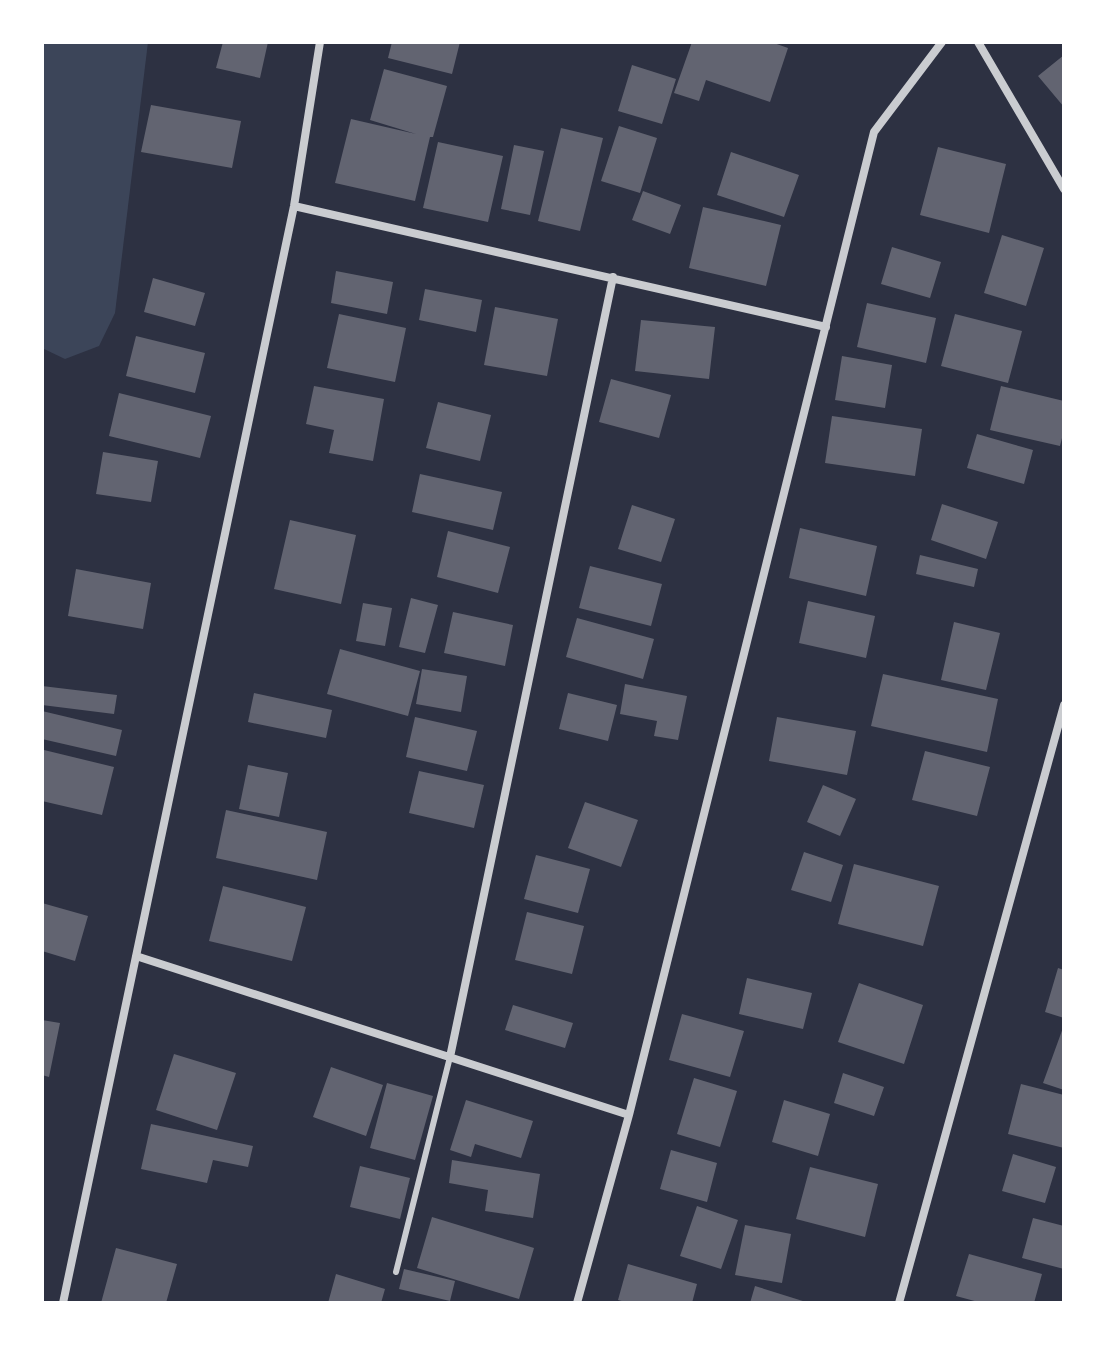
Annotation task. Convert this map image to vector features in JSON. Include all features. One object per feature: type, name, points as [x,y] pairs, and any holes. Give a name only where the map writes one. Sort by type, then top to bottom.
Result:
[{"type":"street","points":[[63,1303],[294,206],[320,42]]},
{"type":"street","points":[[577,1303],[629,1115],[874,132],[942,42]]},
{"type":"street","points":[[978,42],[1064,189]]},
{"type":"street","points":[[294,206],[826,327]]},
{"type":"street","points":[[450,1057],[613,277]]},
{"type":"street","points":[[899,1303],[1064,705]]},
{"type":"street","points":[[136,956],[629,1115]]},
{"type":"lane","points":[[396,1272],[450,1057]]},
{"type":"shaded area","points":[[42,42],[148,42],[115,313],[99,346],[65,359],[42,348]]},
{"type":"building","points":[[223,42],[268,42],[260,78],[216,68]]},
{"type":"building","points":[[392,42],[460,42],[452,74],[388,58]]},
{"type":"building","points":[[692,42],[771,42],[788,48],[770,102],[706,80],[699,101],[674,93]]},
{"type":"building","points":[[1064,55],[1064,107],[1038,76]]},
{"type":"building","points":[[632,65],[676,79],[662,124],[618,111]]},
{"type":"building","points":[[384,69],[447,86],[433,137],[430,137],[415,201],[335,183],[351,119],[416,134],[370,120]]},
{"type":"building","points":[[151,105],[241,121],[232,168],[141,152]]},
{"type":"building","points":[[619,126],[657,138],[640,193],[601,181]]},
{"type":"building","points":[[561,128],[603,138],[580,231],[538,221]]},
{"type":"building","points":[[438,142],[503,156],[488,222],[423,208]]},
{"type":"building","points":[[514,145],[544,151],[530,215],[501,209]]},
{"type":"building","points":[[938,147],[1006,164],[989,233],[920,215]]},
{"type":"building","points":[[731,152],[799,175],[784,217],[717,195]]},
{"type":"building","points":[[643,191],[681,205],[670,234],[632,220]]},
{"type":"building","points":[[703,207],[781,225],[766,286],[689,268]]},
{"type":"building","points":[[1002,235],[1044,248],[1026,306],[984,293]]},
{"type":"building","points":[[892,247],[941,262],[930,298],[881,284]]},
{"type":"building","points":[[336,271],[393,282],[387,314],[331,303]]},
{"type":"building","points":[[153,278],[205,293],[195,326],[144,312]]},
{"type":"building","points":[[425,289],[482,300],[476,332],[419,320]]},
{"type":"building","points":[[867,303],[936,318],[926,363],[857,347]]},
{"type":"building","points":[[495,307],[558,319],[547,376],[484,365]]},
{"type":"building","points":[[339,314],[406,328],[395,382],[327,368]]},
{"type":"building","points":[[955,314],[1022,331],[1008,383],[941,366]]},
{"type":"building","points":[[641,320],[715,327],[709,379],[635,371]]},
{"type":"building","points":[[136,336],[205,353],[195,393],[126,376]]},
{"type":"building","points":[[842,356],[892,365],[885,408],[835,400]]},
{"type":"building","points":[[611,379],[671,395],[659,438],[599,422]]},
{"type":"building","points":[[314,386],[384,399],[373,461],[329,453],[334,430],[306,424]]},
{"type":"building","points":[[1001,386],[1064,401],[1064,430],[1060,446],[990,430]]},
{"type":"building","points":[[119,393],[211,416],[200,458],[109,436]]},
{"type":"building","points":[[438,402],[491,415],[480,461],[426,448]]},
{"type":"building","points":[[832,416],[922,429],[915,476],[825,463]]},
{"type":"building","points":[[977,434],[1033,450],[1024,484],[967,468]]},
{"type":"building","points":[[103,452],[158,461],[151,502],[96,494]]},
{"type":"building","points":[[420,474],[502,492],[493,530],[412,512]]},
{"type":"building","points":[[942,504],[998,522],[986,559],[931,540]]},
{"type":"building","points":[[632,505],[675,519],[661,562],[618,549]]},
{"type":"building","points":[[290,520],[356,535],[341,604],[274,589]]},
{"type":"building","points":[[800,528],[877,546],[866,596],[789,578]]},
{"type":"building","points":[[448,531],[510,547],[498,593],[437,577]]},
{"type":"building","points":[[920,555],[978,569],[974,587],[916,574]]},
{"type":"building","points":[[590,566],[662,584],[651,626],[579,608]]},
{"type":"building","points":[[76,569],[151,583],[143,629],[68,616]]},
{"type":"building","points":[[411,598],[438,605],[425,653],[399,647]]},
{"type":"building","points":[[808,601],[875,616],[866,658],[799,643]]},
{"type":"building","points":[[363,603],[392,608],[385,646],[356,641]]},
{"type":"building","points":[[453,612],[513,625],[505,666],[444,653]]},
{"type":"building","points":[[577,618],[654,639],[643,679],[566,657]]},
{"type":"building","points":[[954,622],[1000,633],[986,690],[941,680]]},
{"type":"building","points":[[340,649],[420,671],[408,716],[327,694]]},
{"type":"building","points":[[422,669],[467,676],[461,712],[416,704]]},
{"type":"building","points":[[883,674],[998,699],[987,752],[871,726]]},
{"type":"building","points":[[625,684],[687,696],[678,740],[654,736],[657,721],[620,714]]},
{"type":"building","points":[[42,686],[117,695],[114,714],[42,705]]},
{"type":"building","points":[[254,693],[332,710],[326,738],[248,722]]},
{"type":"building","points":[[568,693],[617,705],[608,741],[559,729]]},
{"type":"building","points":[[42,711],[122,730],[116,756],[42,739]]},
{"type":"building","points":[[415,717],[477,731],[467,771],[406,757]]},
{"type":"building","points":[[777,717],[856,731],[847,775],[769,761]]},
{"type":"building","points":[[44,750],[114,767],[102,815],[42,801]]},
{"type":"building","points":[[925,751],[990,767],[977,816],[912,800]]},
{"type":"building","points":[[248,765],[288,773],[279,817],[239,809]]},
{"type":"building","points":[[419,771],[484,785],[474,828],[409,813]]},
{"type":"building","points":[[823,785],[856,799],[840,836],[807,822]]},
{"type":"building","points":[[585,802],[638,820],[621,867],[568,848]]},
{"type":"building","points":[[226,810],[327,832],[317,880],[216,858]]},
{"type":"building","points":[[804,852],[843,865],[831,902],[791,890]]},
{"type":"building","points":[[536,855],[590,869],[578,913],[524,899]]},
{"type":"building","points":[[854,864],[939,886],[923,946],[838,924]]},
{"type":"building","points":[[223,886],[306,907],[292,961],[209,941]]},
{"type":"building","points":[[42,903],[88,916],[75,961],[42,951]]},
{"type":"building","points":[[527,912],[584,926],[572,974],[515,960]]},
{"type":"building","points":[[1058,968],[1064,970],[1064,1018],[1045,1012]]},
{"type":"building","points":[[747,978],[812,993],[803,1029],[739,1014]]},
{"type":"building","points":[[859,983],[923,1005],[904,1064],[838,1042]]},
{"type":"building","points":[[513,1005],[573,1023],[565,1048],[505,1030]]},
{"type":"building","points":[[682,1014],[744,1031],[730,1077],[669,1060]]},
{"type":"building","points":[[42,1020],[60,1023],[49,1077],[42,1075]]},
{"type":"building","points":[[1064,1025],[1064,1090],[1043,1083]]},
{"type":"building","points":[[174,1054],[236,1073],[217,1130],[156,1110]]},
{"type":"building","points":[[331,1067],[383,1085],[366,1136],[313,1117]]},
{"type":"building","points":[[843,1073],[884,1087],[874,1116],[834,1103]]},
{"type":"building","points":[[694,1078],[737,1091],[720,1147],[677,1134]]},
{"type":"building","points":[[387,1083],[433,1096],[415,1160],[370,1148]]},
{"type":"building","points":[[1021,1084],[1064,1095],[1064,1148],[1008,1134]]},
{"type":"building","points":[[466,1100],[533,1121],[521,1158],[475,1144],[471,1157],[450,1150]]},
{"type":"building","points":[[784,1100],[830,1114],[818,1156],[772,1142]]},
{"type":"building","points":[[151,1124],[253,1146],[248,1167],[213,1160],[207,1183],[141,1169]]},
{"type":"building","points":[[671,1150],[717,1163],[707,1202],[660,1189]]},
{"type":"building","points":[[1013,1154],[1056,1167],[1045,1203],[1002,1191]]},
{"type":"building","points":[[452,1160],[540,1174],[533,1218],[485,1211],[488,1190],[449,1183]]},
{"type":"building","points":[[360,1166],[410,1178],[400,1219],[350,1207]]},
{"type":"building","points":[[810,1167],[878,1184],[865,1237],[796,1219]]},
{"type":"building","points":[[697,1206],[738,1220],[721,1269],[680,1256]]},
{"type":"building","points":[[432,1217],[534,1248],[519,1299],[417,1268]]},
{"type":"building","points":[[1033,1218],[1064,1226],[1064,1269],[1022,1258]]},
{"type":"building","points":[[745,1225],[791,1234],[782,1283],[735,1275]]},
{"type":"building","points":[[116,1248],[177,1264],[166,1303],[101,1303]]},
{"type":"building","points":[[969,1254],[1042,1274],[1034,1303],[982,1303],[956,1296]]},
{"type":"building","points":[[628,1264],[697,1284],[692,1303],[629,1303],[618,1300]]},
{"type":"building","points":[[404,1269],[455,1281],[450,1301],[399,1289]]},
{"type":"building","points":[[336,1274],[385,1289],[381,1303],[328,1303]]},
{"type":"building","points":[[755,1286],[806,1302],[806,1303],[750,1303]]}]
